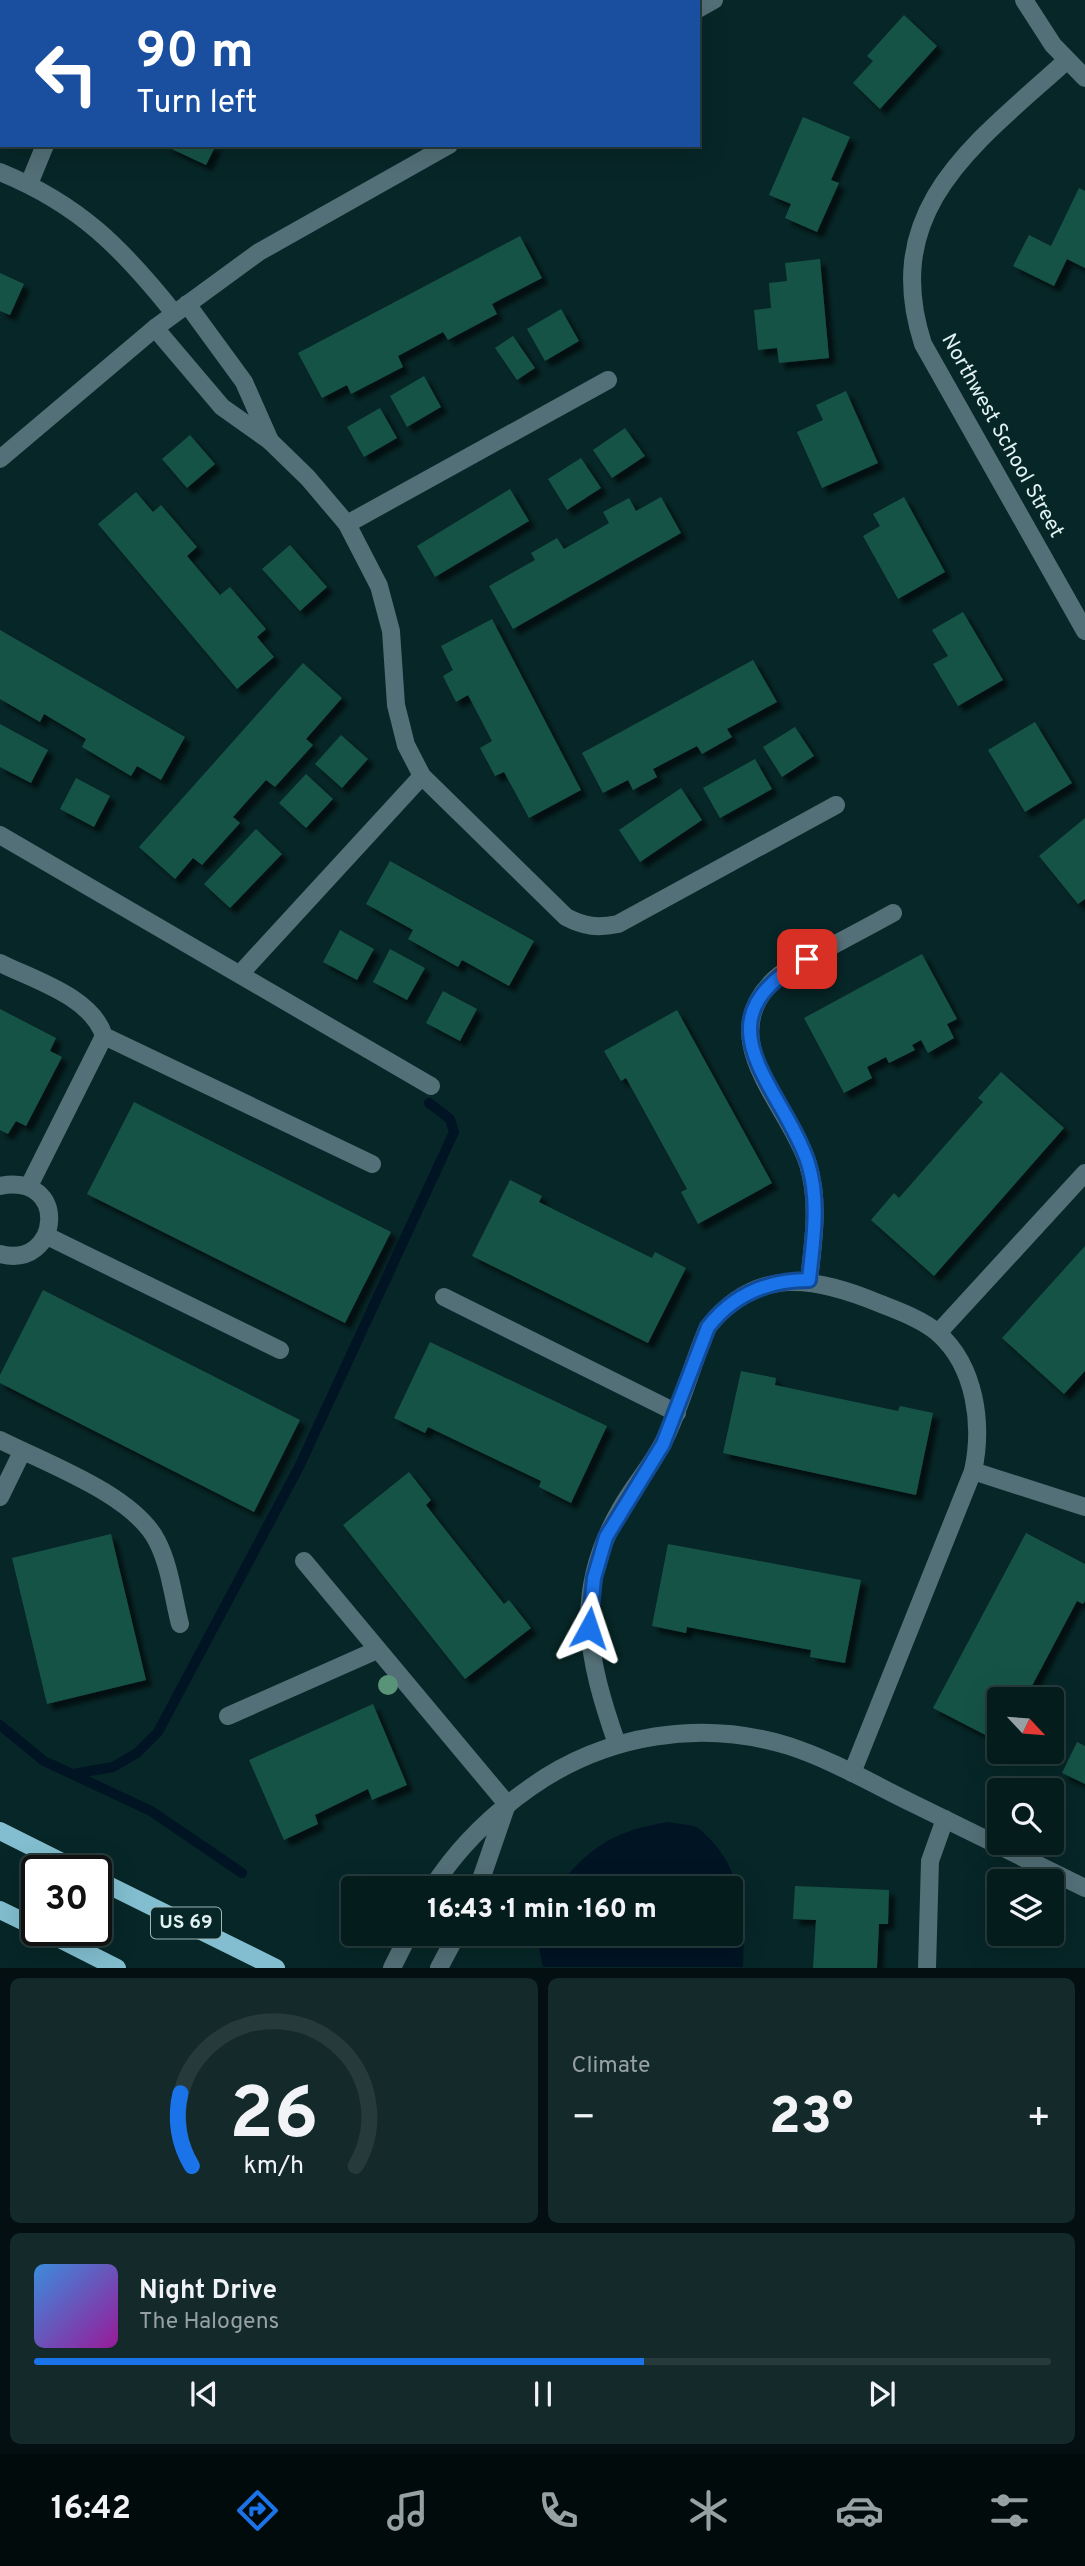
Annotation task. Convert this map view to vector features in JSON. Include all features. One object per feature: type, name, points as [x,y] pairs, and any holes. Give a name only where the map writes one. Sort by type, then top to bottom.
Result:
[{"type":"main road","points":[[0,1831],[48,1855]]},
{"type":"main road","name":"US 69","points":[[112,1887],[276,1968]]},
{"type":"main road","points":[[0,1910],[21,1920]]},
{"type":"main road","points":[[74,1946],[117,1968]]},
{"type":"street","points":[[1024,0],[1066,61],[1085,78]]},
{"type":"street","name":"Northwest School Street","points":[[1066,61],[967,155],[937,191],[919,228],[914,249],[910,294],[923,344],[1085,631]]},
{"type":"street","points":[[29,184],[44,147]]},
{"type":"street","points":[[0,459],[155,328],[259,252],[445,147]]},
{"type":"street","points":[[0,172],[64,203],[107,236],[181,309],[244,382],[270,441]]},
{"type":"street","points":[[155,328],[222,407],[270,441],[309,478],[347,524],[379,586],[391,631],[396,705],[406,745],[422,776],[566,917],[583,926],[601,928],[618,925],[836,805]]},
{"type":"street","points":[[347,524],[608,380]]},
{"type":"street","points":[[240,974],[422,776]]},
{"type":"street","points":[[0,835],[431,1086]]},
{"type":"street","points":[[809,1280],[815,1219],[813,1183],[799,1141],[756,1066],[750,1035],[752,1020],[759,1000],[776,977],[892,914]]},
{"type":"street","points":[[0,963],[85,1007],[100,1021],[104,1036],[29,1186]]},
{"type":"street","points":[[104,1036],[372,1164]]},
{"type":"street","points":[[938,1333],[1085,1173]]},
{"type":"street","points":[[0,1186],[16,1183],[29,1186],[45,1200],[51,1216],[47,1236],[38,1247],[11,1257],[0,1254]]},
{"type":"street","points":[[47,1236],[280,1350]]},
{"type":"street","points":[[617,1744],[591,1662],[588,1620],[594,1578],[606,1537],[663,1444],[677,1413],[699,1348],[708,1327],[720,1311],[754,1290],[793,1280],[809,1280],[853,1293],[938,1333],[969,1381],[975,1401],[979,1434],[973,1471],[852,1773]]},
{"type":"street","points":[[444,1297],[677,1413]]},
{"type":"street","points":[[0,1440],[114,1497],[142,1519],[158,1542],[180,1624]]},
{"type":"street","points":[[0,1497],[22,1452]]},
{"type":"street","points":[[973,1471],[1085,1507]]},
{"type":"street","points":[[304,1561],[507,1804]]},
{"type":"street","points":[[228,1716],[377,1650]]},
{"type":"street","points":[[441,1876],[467,1840],[507,1804],[563,1766],[617,1744],[664,1735],[739,1735],[787,1746],[852,1773],[1085,1888]]},
{"type":"street","points":[[482,1876],[507,1804]]},
{"type":"street","points":[[927,1968],[930,1861],[945,1819]]},
{"type":"street","points":[[392,1968],[403,1946]]},
{"type":"street","points":[[439,1968],[451,1946]]},
{"type":"water","points":[[669,1822],[700,1829],[721,1852],[733,1876],[567,1876],[606,1842],[650,1825]]},
{"type":"water","points":[[539,1946],[743,1946],[743,1967],[543,1967]]},
{"type":"building","points":[[904,15],[937,46],[880,109],[853,83],[873,61],[867,56]]},
{"type":"building","points":[[803,117],[850,137],[831,180],[839,183],[817,232],[785,218],[791,204],[769,195]]},
{"type":"building","points":[[167,147],[215,147],[206,165]]},
{"type":"building","points":[[1079,188],[1085,191],[1085,268],[1067,259],[1054,286],[1013,266],[1029,235],[1051,246]]},
{"type":"building","points":[[520,236],[542,278],[492,304],[497,314],[448,340],[443,332],[398,356],[403,367],[351,394],[347,385],[322,398],[298,353]]},
{"type":"building","points":[[820,259],[829,358],[779,363],[777,348],[758,350],[754,310],[771,308],[769,283],[787,281],[785,263]]},
{"type":"building","points":[[0,273],[24,284],[10,315],[0,311]]},
{"type":"building","points":[[561,309],[579,341],[545,361],[527,329]]},
{"type":"building","points":[[513,336],[535,368],[517,380],[495,348]]},
{"type":"building","points":[[424,376],[441,407],[407,427],[390,396]]},
{"type":"building","points":[[846,391],[878,463],[822,488],[797,432],[823,420],[816,405]]},
{"type":"building","points":[[380,408],[397,438],[364,457],[347,427]]},
{"type":"building","points":[[625,428],[645,456],[612,478],[593,450]]},
{"type":"building","points":[[190,435],[215,464],[187,488],[162,459]]},
{"type":"building","points":[[581,458],[601,488],[567,510],[548,479]]},
{"type":"building","points":[[510,489],[529,521],[435,577],[417,546]]},
{"type":"building","points":[[136,492],[153,512],[161,505],[197,547],[187,556],[220,595],[230,587],[266,629],[257,637],[274,657],[237,689],[98,524]]},
{"type":"building","points":[[661,497],[681,533],[513,629],[489,586],[535,560],[531,553],[557,538],[564,549],[609,523],[603,512],[629,498],[636,511]]},
{"type":"building","points":[[904,497],[945,572],[898,599],[863,536],[880,526],[873,514]]},
{"type":"building","points":[[290,545],[327,587],[300,611],[262,569]]},
{"type":"building","points":[[963,612],[1003,680],[958,706],[933,664],[948,656],[932,630]]},
{"type":"building","points":[[492,619],[581,790],[529,818],[504,772],[495,776],[480,748],[492,741],[468,695],[456,702],[443,676],[453,670],[441,646]]},
{"type":"building","points":[[0,630],[185,737],[161,780],[137,766],[131,776],[82,747],[86,739],[44,714],[40,722],[0,699]]},
{"type":"building","points":[[753,660],[777,702],[727,729],[732,737],[702,754],[697,746],[653,769],[657,777],[633,790],[628,780],[603,793],[582,753]]},
{"type":"building","points":[[303,663],[342,698],[306,739],[313,745],[275,787],[266,780],[233,817],[240,823],[202,865],[193,858],[175,879],[139,847]]},
{"type":"building","points":[[1035,722],[1072,783],[1025,812],[988,750]]},
{"type":"building","points":[[0,724],[48,750],[31,783],[0,767]]},
{"type":"building","points":[[795,727],[814,756],[782,777],[763,747]]},
{"type":"building","points":[[341,735],[368,759],[342,788],[315,764]]},
{"type":"building","points":[[755,759],[772,789],[720,818],[703,788]]},
{"type":"building","points":[[306,774],[333,799],[306,828],[279,803]]},
{"type":"building","points":[[76,778],[110,796],[94,827],[60,809]]},
{"type":"building","points":[[681,788],[702,820],[640,862],[619,830]]},
{"type":"building","points":[[1085,818],[1085,899],[1078,904],[1039,856]]},
{"type":"building","points":[[256,829],[282,854],[230,908],[204,884]]},
{"type":"building","points":[[390,861],[534,941],[509,986],[462,960],[458,967],[408,939],[413,930],[366,904]]},
{"type":"building","points":[[340,930],[374,949],[357,980],[323,962]]},
{"type":"building","points":[[390,949],[425,968],[407,1000],[373,982]]},
{"type":"building","points":[[922,954],[957,1019],[947,1024],[954,1038],[928,1053],[921,1040],[912,1045],[915,1050],[889,1063],[886,1057],[867,1067],[872,1078],[844,1093],[804,1018]]},
{"type":"building","points":[[443,991],[477,1009],[460,1041],[426,1023]]},
{"type":"building","points":[[0,1009],[56,1038],[50,1051],[62,1057],[26,1126],[16,1121],[8,1134],[0,1130]]},
{"type":"building","points":[[677,1010],[772,1183],[698,1224],[681,1192],[687,1189],[626,1078],[621,1081],[604,1051]]},
{"type":"building","points":[[1001,1072],[1064,1128],[934,1276],[871,1220],[894,1193],[899,1198],[983,1102],[978,1098]]},
{"type":"building","points":[[134,1102],[391,1232],[345,1323],[87,1194]]},
{"type":"building","points":[[510,1180],[542,1196],[539,1202],[652,1258],[655,1252],[686,1268],[648,1343],[472,1256]]},
{"type":"building","points":[[1085,1246],[1085,1371],[1064,1394],[1002,1338]]},
{"type":"building","points":[[43,1290],[300,1420],[254,1512],[0,1383],[0,1375]]},
{"type":"building","points":[[430,1342],[607,1426],[571,1503],[539,1487],[541,1481],[428,1427],[425,1433],[394,1418]]},
{"type":"building","points":[[741,1371],[776,1378],[775,1385],[898,1411],[900,1406],[933,1413],[916,1495],[723,1453]]},
{"type":"building","points":[[409,1472],[431,1500],[426,1505],[440,1523],[504,1604],[509,1600],[531,1628],[465,1679],[343,1525]]},
{"type":"building","points":[[1026,1533],[1085,1564],[1085,1601],[1083,1604],[1077,1601],[1031,1687],[987,1687],[987,1736],[933,1708]]},
{"type":"building","points":[[111,1534],[146,1680],[47,1704],[12,1558]]},
{"type":"building","points":[[668,1544],[861,1580],[845,1663],[810,1657],[811,1650],[687,1627],[686,1633],[652,1626]]},
{"type":"building","points":[[373,1704],[407,1785],[372,1800],[368,1789],[315,1815],[318,1824],[284,1840],[249,1760]]},
{"type":"building","points":[[1077,1742],[1085,1746],[1085,1784],[1062,1773]]},
{"type":"building","points":[[795,1886],[889,1890],[888,1924],[879,1924],[877,1968],[813,1968],[816,1920],[793,1919]]},
{"type":"waterway","points":[[73,1774],[113,1767],[137,1753],[158,1732],[299,1467],[454,1132],[450,1119],[429,1103]]},
{"type":"waterway","points":[[0,1725],[44,1761],[151,1811],[242,1873]]},
{"type":"route","points":[[589,1628],[594,1578],[606,1537],[621,1507],[663,1444],[708,1327],[720,1311],[743,1294],[793,1280],[809,1280],[815,1219],[813,1183],[799,1141],[756,1066],[750,1035],[756,1006],[766,989],[776,977],[807,959]]}]
